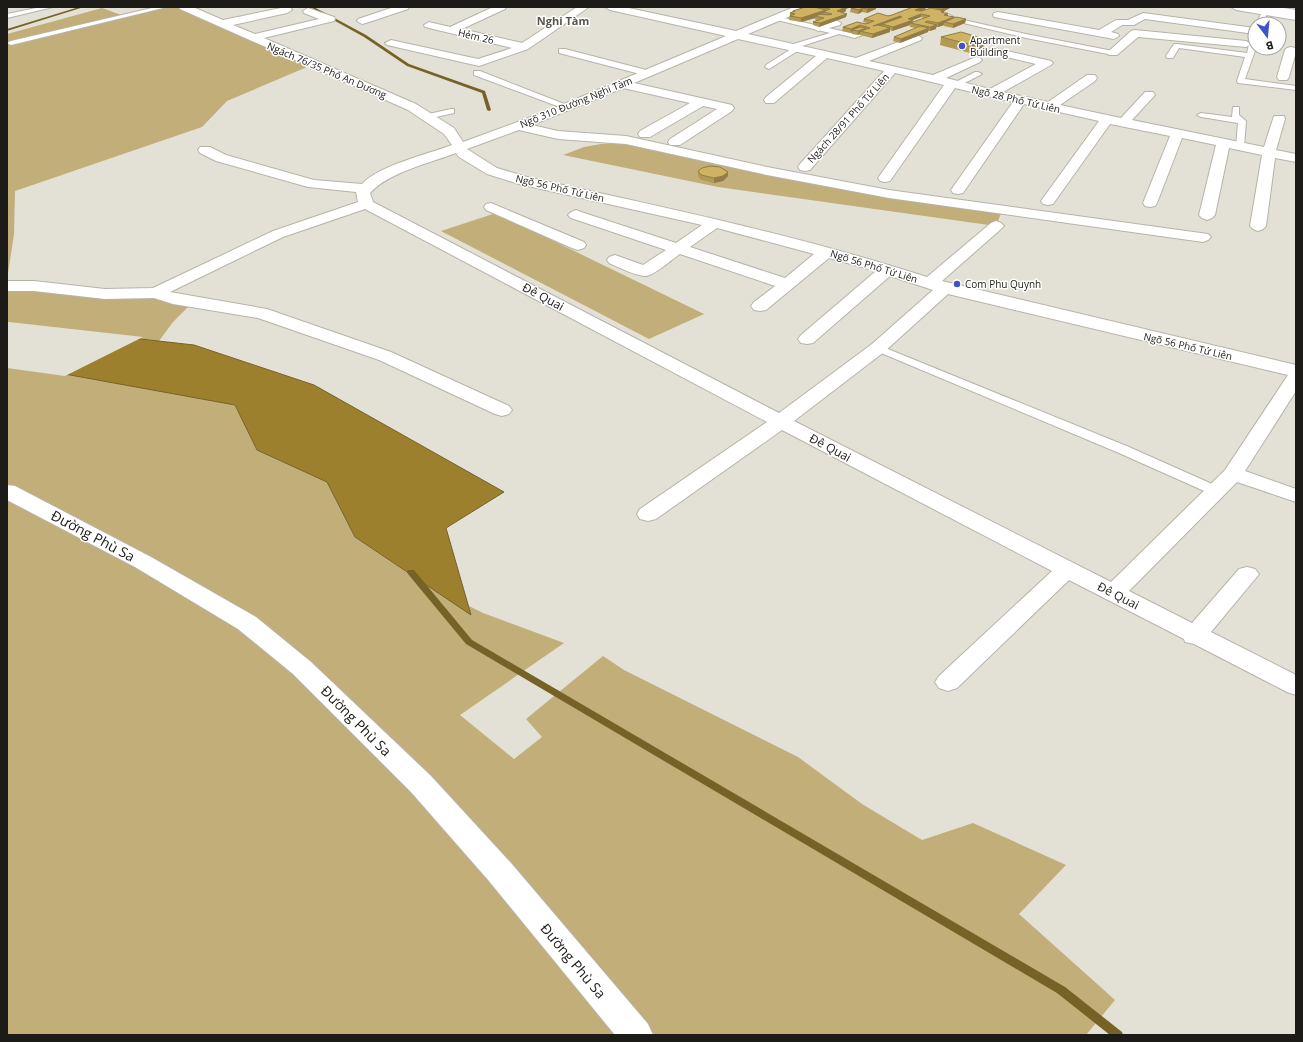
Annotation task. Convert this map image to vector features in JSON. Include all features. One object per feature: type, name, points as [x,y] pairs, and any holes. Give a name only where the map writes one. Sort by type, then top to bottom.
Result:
[{"type":"street","name":"Ngách 76/35 Phố An Dương","points":[[184,7],[412,107],[449,131],[459,147]]},
{"type":"street","points":[[362,22],[404,7]]},
{"type":"street","points":[[452,30],[501,7]]},
{"type":"street","points":[[391,43],[479,63],[524,47],[584,7]]},
{"type":"street","name":"Ngõ 28 Phố Tứ Liên","points":[[610,7],[738,34],[794,48],[810,51],[826,49],[858,61],[1049,107],[1296,158]]},
{"type":"street","name":"Ngõ 310 Đường Nghi Tàm","points":[[156,293],[278,234],[366,196],[372,182],[391,172],[568,107],[803,7]]},
{"type":"street","points":[[1236,7],[1296,13]]},
{"type":"street","points":[[1264,9],[1296,17]]},
{"type":"street","points":[[221,24],[286,10]]},
{"type":"street","points":[[252,38],[330,19],[308,12]]},
{"type":"street","points":[[998,15],[1128,39]]},
{"type":"street","points":[[1100,34],[1120,22],[1130,24],[1143,16],[1247,31]]},
{"type":"street","points":[[1071,28],[1082,21]]},
{"type":"street","points":[[799,24],[817,23],[836,28]]},
{"type":"street","name":"Hẻm 26","points":[[429,25],[524,47]]},
{"type":"street","points":[[1113,53],[1135,33],[1247,48]]},
{"type":"street","points":[[858,61],[917,38]]},
{"type":"street","points":[[770,100],[826,49]]},
{"type":"street","points":[[1283,76],[1290,50]]},
{"type":"street","points":[[992,93],[1047,63],[994,51]]},
{"type":"street","points":[[934,79],[976,60]]},
{"type":"street","points":[[910,73],[929,64]]},
{"type":"street","name":"Ngách 28/91 Phố Tứ Liên","points":[[805,167],[892,69]]},
{"type":"street","points":[[1049,107],[1091,78]]},
{"type":"street","points":[[621,84],[728,108],[675,142]]},
{"type":"street","points":[[885,178],[954,84]]},
{"type":"street","points":[[1123,123],[1149,95]]},
{"type":"street","points":[[958,190],[1021,100]]},
{"type":"street","points":[[644,134],[702,102]]},
{"type":"street","points":[[1048,201],[1107,120]]},
{"type":"street","points":[[1258,226],[1269,152],[1279,120]]},
{"type":"street","points":[[517,126],[558,135],[626,140],[767,171],[889,194],[1203,236]]},
{"type":"street","points":[[1150,203],[1176,134]]},
{"type":"street","points":[[1207,215],[1223,143]]},
{"type":"street","name":"Ngõ 56 Phố Tứ Liên","points":[[459,147],[464,154],[492,171],[524,181],[715,223],[888,269],[938,286],[1296,371]]},
{"type":"street","points":[[205,150],[221,158],[313,184],[366,196]]},
{"type":"street","name":"Đê Quai","points":[[366,196],[780,422],[1194,636],[1296,686]]},
{"type":"street","points":[[540,229],[576,215],[606,199]]},
{"type":"street","points":[[491,207],[578,245]]},
{"type":"street","points":[[576,215],[787,284]]},
{"type":"street","points":[[615,260],[645,272],[677,248],[715,223]]},
{"type":"street","points":[[648,514],[780,422],[878,348],[996,226]]},
{"type":"street","points":[[760,306],[827,252]]},
{"type":"street","points":[[807,339],[888,269]]},
{"type":"street","points":[[7,286],[34,286],[105,294],[156,293],[173,300],[261,313],[385,356],[502,410]]},
{"type":"street","points":[[1113,594],[1233,474],[1296,376]]},
{"type":"street","points":[[1233,474],[1296,496]]},
{"type":"street","name":"Đường Phù Sa","points":[[7,490],[143,562],[248,623],[302,668],[421,784],[500,872],[636,1035]]},
{"type":"street","points":[[948,682],[1066,570]]},
{"type":"street","points":[[1194,636],[1247,574]]},
{"type":"lane","points":[[7,16],[50,7]]},
{"type":"lane","points":[[11,43],[164,7]]},
{"type":"lane","points":[[915,7],[948,12],[953,19],[968,23],[1113,53]]},
{"type":"lane","points":[[775,18],[799,24]]},
{"type":"lane","points":[[769,67],[794,48],[836,28],[856,36],[884,26]]},
{"type":"lane","points":[[1170,56],[1177,46],[1247,49]]},
{"type":"lane","points":[[562,51],[647,73]]},
{"type":"lane","points":[[1250,56],[1241,81],[1296,88]]},
{"type":"lane","points":[[477,73],[568,107]]},
{"type":"lane","points":[[954,84],[978,74]]},
{"type":"lane","points":[[1236,109],[1235,116],[1242,121]]},
{"type":"lane","points":[[427,117],[451,111]]},
{"type":"lane","points":[[1202,115],[1242,121]]},
{"type":"lane","points":[[1240,147],[1242,121]]},
{"type":"lane","points":[[878,348],[1124,450],[1216,491]]},
{"type":"shaded area","points":[[164,7],[184,7],[314,64],[227,101],[202,127],[15,191],[14,234],[7,280],[7,34],[102,8],[124,16]]},
{"type":"shaded area","points":[[637,142],[663,149],[1002,211],[996,226],[718,187],[563,155],[584,147],[601,144]]},
{"type":"shaded area","points":[[496,213],[704,314],[649,339],[441,231]]},
{"type":"shaded area","points":[[7,286],[156,293],[192,303],[173,322],[159,341],[7,324]]},
{"type":"shaded area","points":[[7,324],[194,345],[314,385],[504,492],[446,528],[471,615],[355,537],[327,482],[257,450],[235,405],[48,371]]},
{"type":"shaded area","points":[[7,366],[48,371],[235,405],[257,450],[327,482],[355,537],[421,582],[483,613],[564,643],[460,715],[514,759],[542,737],[526,719],[603,656],[624,670],[798,757],[862,804],[922,840],[973,823],[1066,865],[1019,914],[1115,1000],[1086,1035],[7,1035]]},
{"type":"pier","points":[[7,322],[143,337],[65,376],[7,368]]},
{"type":"building","points":[[805,7],[814,7],[826,10],[801,18],[790,16],[795,14],[790,13],[795,11],[793,11]]},
{"type":"building","points":[[818,7],[846,7],[837,11],[847,14],[820,23],[813,22],[824,18],[815,16],[821,14],[832,14],[823,12],[830,9]]},
{"type":"building","points":[[871,7],[859,10],[851,8]]},
{"type":"building","points":[[913,7],[923,7],[915,10],[921,11],[931,8],[944,11],[941,12],[948,14],[944,15],[954,17],[938,23],[928,21],[925,22],[937,25],[930,27],[910,23],[930,16],[921,14],[908,19],[913,20],[893,27],[882,24],[902,17],[900,16],[873,26],[878,25],[890,28],[873,34],[860,31],[870,28],[860,25],[851,29],[843,27],[857,22],[866,24],[874,21],[864,19],[878,13],[888,16]]},
{"type":"building","points":[[934,7],[945,7],[941,9]]},
{"type":"building","points":[[956,17],[966,19],[953,24],[944,22]]},
{"type":"building","points":[[920,26],[929,28],[901,39],[894,37]]},
{"type":"building","points":[[860,27],[866,28],[858,31],[852,30]]},
{"type":"building","points":[[961,32],[985,39],[972,45],[941,37]]},
{"type":"building","points":[[710,166],[720,167],[728,172],[723,176],[714,178],[701,175],[698,171],[702,168]]},
{"type":"waterway","points":[[7,30],[82,7]]},
{"type":"waterway","points":[[312,7],[365,36],[408,65],[484,92],[489,110]]},
{"type":"waterway","points":[[411,572],[469,642],[1061,990],[1118,1035]]},
{"type":"place","name":"Apartment Building","points":[[962,46]]},
{"type":"place","name":"Com Phu Quynh","points":[[957,284]]},
{"type":"district","name":"Nghi Tàm","points":[[563,21]]}]
